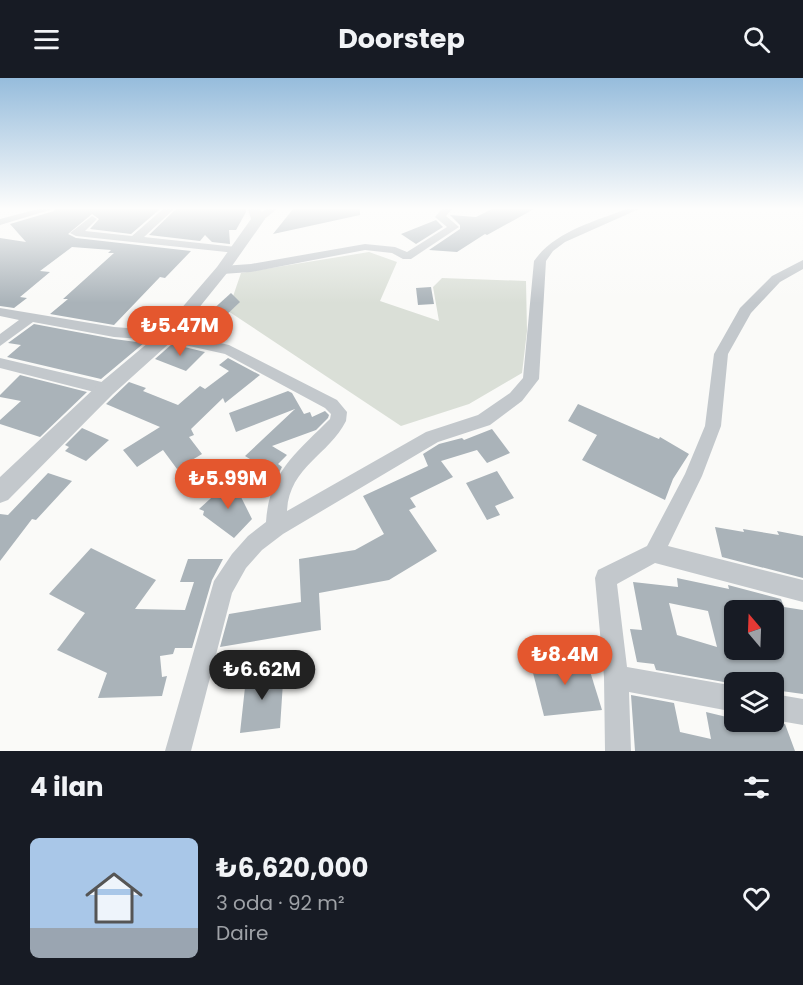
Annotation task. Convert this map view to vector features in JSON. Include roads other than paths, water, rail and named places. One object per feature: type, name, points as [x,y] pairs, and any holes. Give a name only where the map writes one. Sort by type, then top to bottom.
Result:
[{"type":"street","points":[[138,240],[236,250]]},
{"type":"street","points":[[0,492],[106,389],[167,336],[222,270],[242,240]]},
{"type":"street","points":[[222,270],[251,268],[365,247],[395,250],[407,257],[433,240]]},
{"type":"street","points":[[178,751],[222,589],[239,561],[255,543],[276,526],[432,437],[484,420],[516,398],[531,380],[540,261],[549,249],[560,240]]},
{"type":"street","points":[[618,751],[616,677],[606,578],[654,554],[693,476],[713,426],[721,354],[744,311],[776,279],[803,264]]},
{"type":"street","points":[[0,312],[114,332],[167,336],[229,350],[331,404],[339,411],[338,421],[293,471],[281,488],[276,526]]},
{"type":"street","points":[[0,341],[30,318]]},
{"type":"street","points":[[0,363],[106,389]]},
{"type":"street","points":[[654,554],[803,591]]},
{"type":"street","points":[[616,677],[724,697]]},
{"type":"street","points":[[784,709],[803,712]]}]
